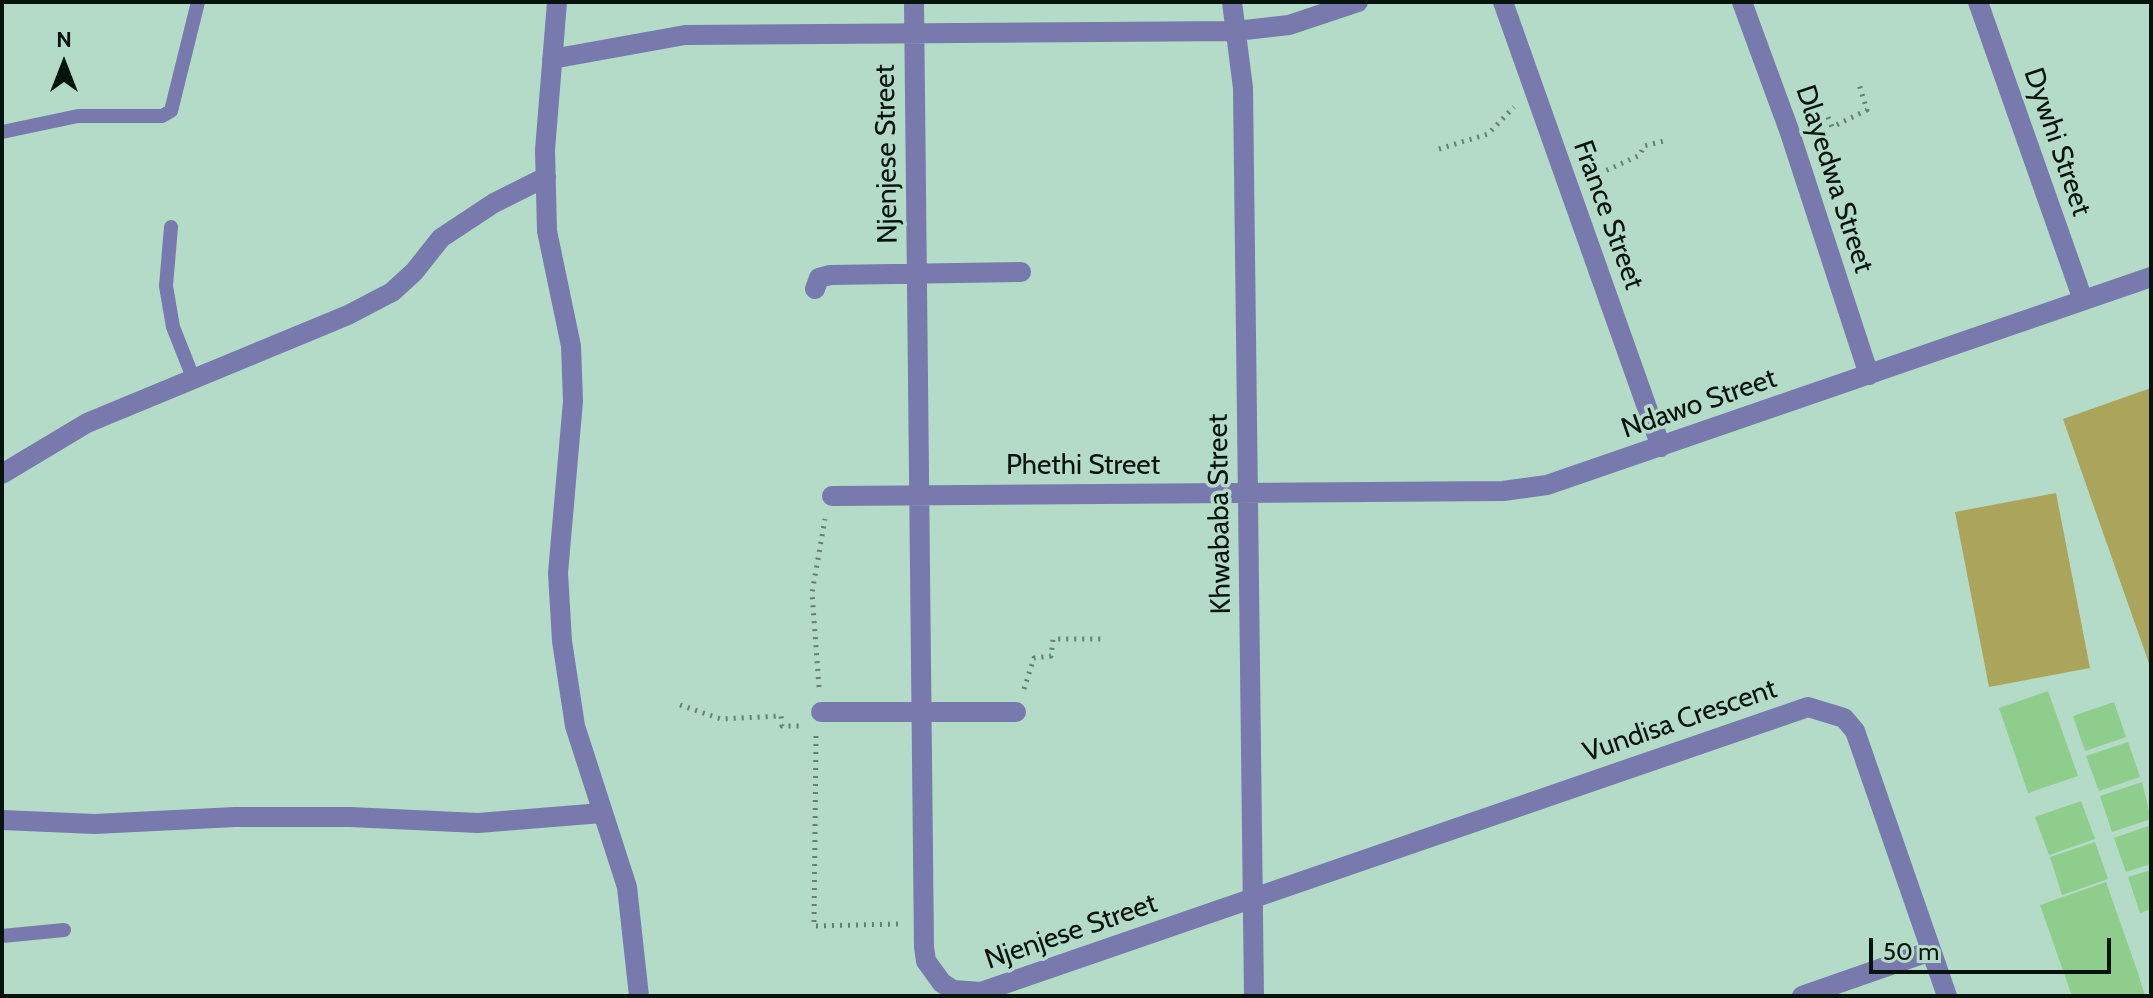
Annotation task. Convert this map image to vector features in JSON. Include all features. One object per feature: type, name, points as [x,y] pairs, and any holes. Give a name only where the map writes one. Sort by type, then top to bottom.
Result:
[{"type":"street","points":[[557,2],[546,177],[547,231],[571,346],[573,401],[558,573],[562,641],[575,726],[627,887],[639,996]]},
{"type":"street","name":"Njenjese Street","points":[[914,2],[923,923],[926,961],[932,972],[953,990],[981,992],[1253,899]]},
{"type":"street","name":"Khwababa Street","points":[[1232,2],[1243,88],[1254,996]]},
{"type":"street","points":[[552,59],[685,35],[1236,31],[1289,25],[1358,2]]},
{"type":"street","name":"France Street","points":[[1503,2],[1661,447]]},
{"type":"street","name":"Dlayedwa Street","points":[[1742,2],[1789,130],[1869,375]]},
{"type":"street","name":"Dywhi Street","points":[[1978,2],[2083,300]]},
{"type":"street","points":[[2,474],[87,423],[348,315],[392,292],[414,272],[441,238],[494,203],[546,177]]},
{"type":"street","name":"Njenjese Street","points":[[815,289],[819,278],[830,275],[1021,272]]},
{"type":"street","name":"Ndawo Street","points":[[1248,493],[1503,491],[1559,481],[2151,277]]},
{"type":"street","name":"Phethi Street","points":[[919,495],[1248,493]]},
{"type":"street","points":[[832,496],[919,495]]},
{"type":"street","name":"Vundisa Crescent","points":[[1253,899],[1808,707],[1844,718],[1855,731],[1947,996]]},
{"type":"street","points":[[821,712],[1016,712]]},
{"type":"street","points":[[2,820],[95,824],[235,817],[350,817],[478,823],[602,813]]},
{"type":"street","points":[[1802,996],[1931,951]]},
{"type":"lane","points":[[2,132],[78,116],[162,116],[171,111],[198,2]]},
{"type":"lane","points":[[171,227],[166,286],[173,327],[194,380]]},
{"type":"lane","points":[[2,936],[64,930]]},
{"type":"path","points":[[1789,130],[1828,117],[1832,127],[1867,110],[1858,81]]},
{"type":"path","points":[[1439,149],[1488,134],[1532,90]]},
{"type":"path","points":[[1569,187],[1640,155],[1644,146],[1668,140]]},
{"type":"path","points":[[821,712],[812,593],[820,533],[832,496]]},
{"type":"path","points":[[1016,712],[1034,658],[1051,656],[1053,639],[1103,639]]},
{"type":"path","points":[[680,705],[721,719],[781,716],[782,726],[816,725],[814,926],[923,923]]},
{"type":"shaded area","points":[[2151,388],[2151,669],[2063,419]]},
{"type":"shaded area","points":[[2056,493],[2090,668],[1989,687],[1955,512]]},
{"type":"building","points":[[2048,691],[2078,776],[2028,793],[1999,708]]},
{"type":"building","points":[[2114,702],[2126,737],[2085,751],[2073,716]]},
{"type":"building","points":[[2128,742],[2140,777],[2099,791],[2086,756]]},
{"type":"building","points":[[2142,782],[2151,819],[2112,832],[2100,796]]},
{"type":"building","points":[[2081,801],[2095,839],[2049,855],[2035,817]]},
{"type":"building","points":[[2151,825],[2151,864],[2126,872],[2114,838]]},
{"type":"building","points":[[2095,842],[2108,879],[2062,895],[2050,857]]},
{"type":"building","points":[[2151,870],[2151,909],[2140,913],[2128,877]]},
{"type":"building","points":[[2106,882],[2145,996],[2072,996],[2040,905]]}]
